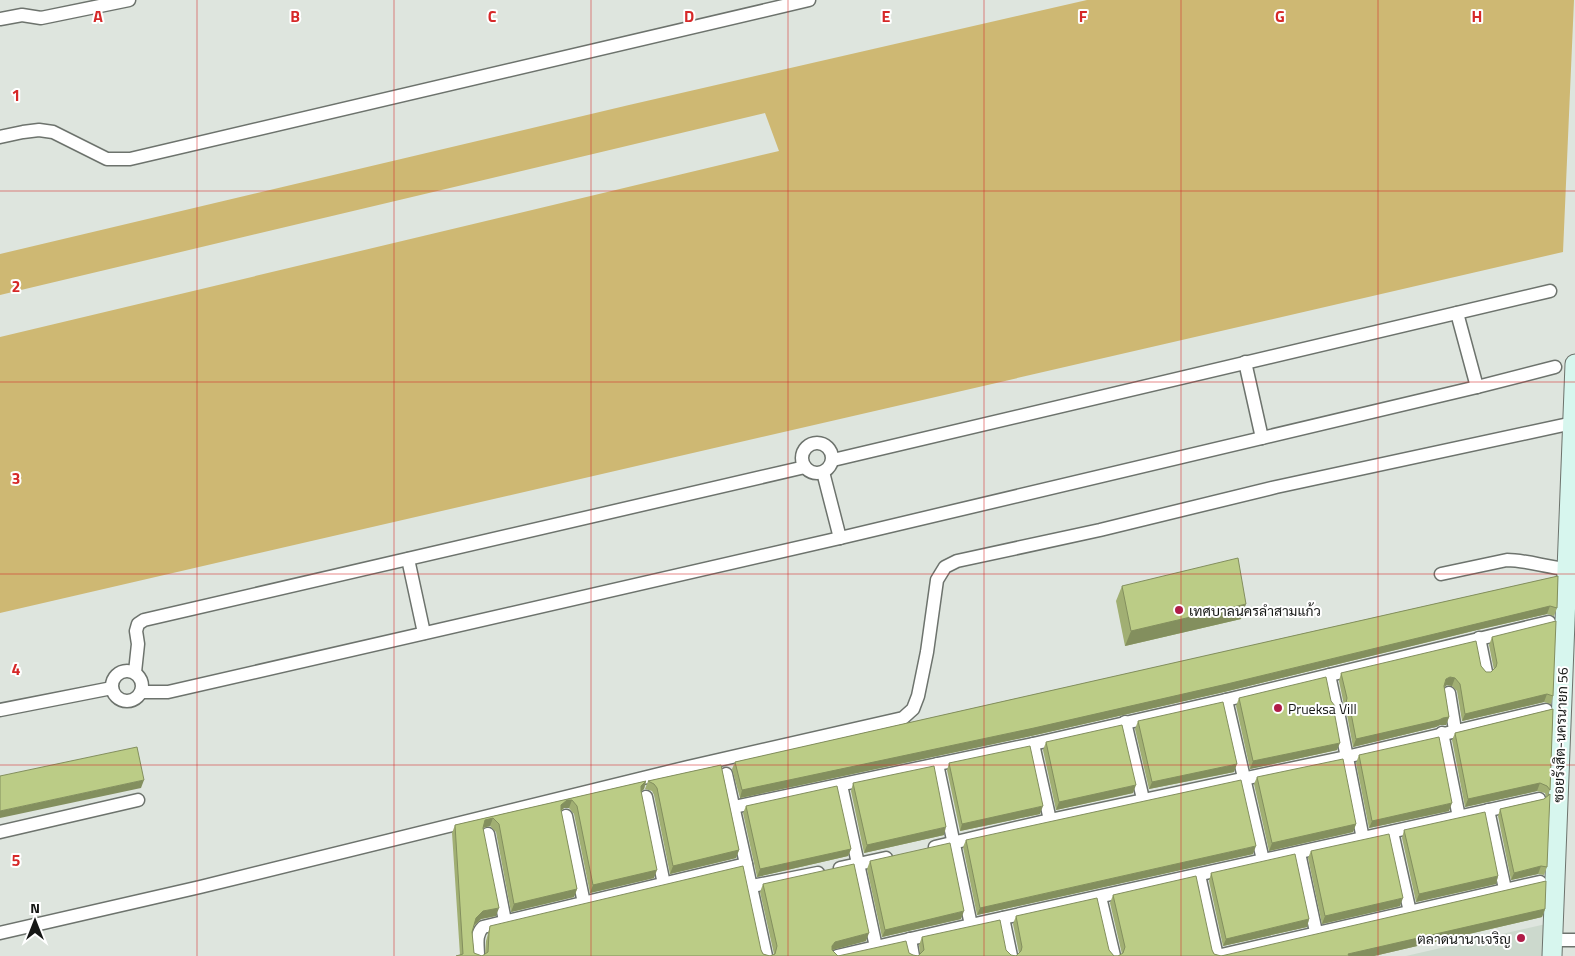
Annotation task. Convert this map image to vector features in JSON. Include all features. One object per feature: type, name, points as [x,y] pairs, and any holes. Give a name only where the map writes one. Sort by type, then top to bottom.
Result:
[{"type":"street","points":[[0,18],[22,15],[41,18],[129,0]]},
{"type":"street","points":[[0,137],[38,130],[53,132],[107,159],[130,159],[810,0]]},
{"type":"street","points":[[833,460],[829,448],[825,444],[814,443],[809,445],[803,453],[805,467],[812,472],[823,472],[833,460],[1550,291]]},
{"type":"street","points":[[1457,313],[1477,388]]},
{"type":"street","points":[[1246,362],[1262,438]]},
{"type":"street","name":"ซอยรังสิต-นครนายก 56","points":[[1552,948],[1575,364]]},
{"type":"street","points":[[141,692],[168,692],[840,538],[1477,388],[1555,367]]},
{"type":"street","points":[[0,933],[200,888],[688,767],[904,718],[913,709],[918,696],[927,652],[937,580],[945,567],[957,561],[1100,530],[1276,487],[1573,423]]},
{"type":"street","points":[[134,672],[138,644],[136,631],[138,624],[144,620],[805,467]]},
{"type":"street","points":[[823,472],[840,538]]},
{"type":"street","points":[[408,559],[424,633]]},
{"type":"street","points":[[1441,574],[1507,560],[1566,569]]},
{"type":"street","points":[[734,807],[1033,744],[1226,700],[1549,622]]},
{"type":"street","points":[[1479,638],[1486,672]]},
{"type":"street","points":[[127,670],[134,672],[141,679],[142,683],[141,692],[132,700],[125,701],[119,698],[112,688],[114,678],[127,670]]},
{"type":"street","points":[[1329,675],[1363,839]]},
{"type":"street","points":[[0,710],[112,688]]},
{"type":"street","points":[[1449,693],[1455,730]]},
{"type":"street","points":[[1226,700],[1263,860]]},
{"type":"street","points":[[926,849],[1050,820],[1346,757],[1546,710]]},
{"type":"street","points":[[1125,722],[1143,800]]},
{"type":"street","points":[[1442,733],[1459,817]]},
{"type":"street","points":[[1033,744],[1050,820]]},
{"type":"street","points":[[938,764],[971,925]]},
{"type":"street","points":[[726,774],[766,956]]},
{"type":"street","points":[[841,784],[876,946]]},
{"type":"street","points":[[646,797],[664,884]]},
{"type":"street","points":[[837,956],[1539,799]]},
{"type":"street","points":[[0,832],[138,800]]},
{"type":"street","points":[[1488,810],[1505,889]]},
{"type":"street","points":[[566,816],[584,903]]},
{"type":"street","points":[[1392,832],[1410,912]]},
{"type":"street","points":[[488,834],[505,921]]},
{"type":"street","points":[[1299,853],[1316,932]]},
{"type":"street","points":[[752,886],[897,855]]},
{"type":"street","points":[[478,956],[478,936],[479,931],[483,927],[746,864]]},
{"type":"street","points":[[1199,875],[1217,956],[1540,882]]},
{"type":"street","points":[[1100,897],[1114,956]]},
{"type":"street","points":[[1003,918],[1011,956]]},
{"type":"street","points":[[910,939],[913,956]]},
{"type":"street","points":[[1552,948],[1575,940]]},
{"type":"shaded area","points":[[1087,0],[1574,0],[1563,252],[0,613],[0,337],[779,151],[765,113],[0,295],[0,254],[629,105]]},
{"type":"shaded area","name":"ตลาดนานาเจริญ","points":[[1559,921],[1557,956],[1406,956]]},
{"type":"building","name":"เทศบาลนครลำสามแก้ว","points":[[1238,558],[1246,604],[1131,631],[1122,586]]},
{"type":"building","points":[[1558,576],[1557,608],[1550,606],[1227,684],[1034,728],[742,790],[735,762]]},
{"type":"building","points":[[1556,621],[1553,696],[1547,694],[1465,714],[1460,684],[1455,678],[1450,677],[1446,679],[1444,686],[1449,717],[1356,739],[1350,708],[1346,703],[1347,698],[1341,673],[1476,641],[1481,666],[1486,672],[1491,672],[1497,663],[1492,637]]},
{"type":"building","points":[[1326,677],[1331,701],[1335,706],[1334,711],[1340,743],[1253,761],[1239,698]]},
{"type":"building","points":[[1223,702],[1237,764],[1152,782],[1138,721]]},
{"type":"building","points":[[1553,709],[1550,790],[1547,786],[1540,783],[1468,799],[1455,733]]},
{"type":"building","points":[[1122,725],[1136,785],[1059,802],[1046,742]]},
{"type":"building","points":[[1439,737],[1452,803],[1372,821],[1359,755]]},
{"type":"building","points":[[1030,746],[1043,806],[962,824],[949,763]]},
{"type":"building","points":[[137,747],[144,780],[0,811],[0,776]]},
{"type":"building","points":[[1343,759],[1356,824],[1272,843],[1257,777]]},
{"type":"building","points":[[721,765],[739,850],[673,866],[657,788],[648,781]]},
{"type":"building","points":[[934,766],[946,827],[867,845],[853,783]]},
{"type":"building","points":[[1241,780],[1256,846],[980,908],[966,840]]},
{"type":"building","points":[[646,781],[641,786],[641,791],[657,870],[593,885],[577,806],[572,800],[567,800],[561,805],[561,810],[577,889],[514,904],[499,824],[493,818],[485,820],[483,828],[499,908],[483,911],[476,918],[472,932],[474,953],[482,956],[456,956],[463,954],[455,825]]},
{"type":"building","points":[[837,786],[851,849],[760,869],[746,806]]},
{"type":"building","points":[[1550,794],[1547,867],[1541,866],[1514,873],[1500,809],[1544,799]]},
{"type":"building","points":[[1485,812],[1498,876],[1419,894],[1404,830]]},
{"type":"building","points":[[1389,834],[1403,898],[1325,916],[1311,851]]},
{"type":"building","points":[[950,843],[964,911],[885,930],[870,861]]},
{"type":"building","points":[[1295,854],[1309,919],[1226,939],[1211,873]]},
{"type":"building","points":[[854,864],[869,933],[835,942],[832,950],[838,956],[770,956],[775,954],[777,946],[763,884]]},
{"type":"building","points":[[743,866],[761,950],[763,954],[770,956],[482,956],[488,952],[490,926]]},
{"type":"building","points":[[1196,876],[1212,950],[1214,954],[1221,956],[1118,956],[1123,953],[1125,947],[1113,895]]},
{"type":"building","points":[[1546,881],[1545,909],[1348,954],[1349,956],[1221,956]]},
{"type":"building","points":[[1097,898],[1109,950],[1114,956],[1016,956],[1022,947],[1016,916]]},
{"type":"building","points":[[1000,920],[1006,950],[1011,955],[1016,956],[918,956],[924,950],[922,937]]},
{"type":"building","points":[[906,941],[909,953],[918,956],[838,956]]},
{"type":"place","name":"เทศบาลนครลำสามแก้ว","points":[[1179,610]]},
{"type":"place","name":"Prueksa Vill","points":[[1278,708]]},
{"type":"place","name":"ตลาดนานาเจริญ","points":[[1521,938]]}]
